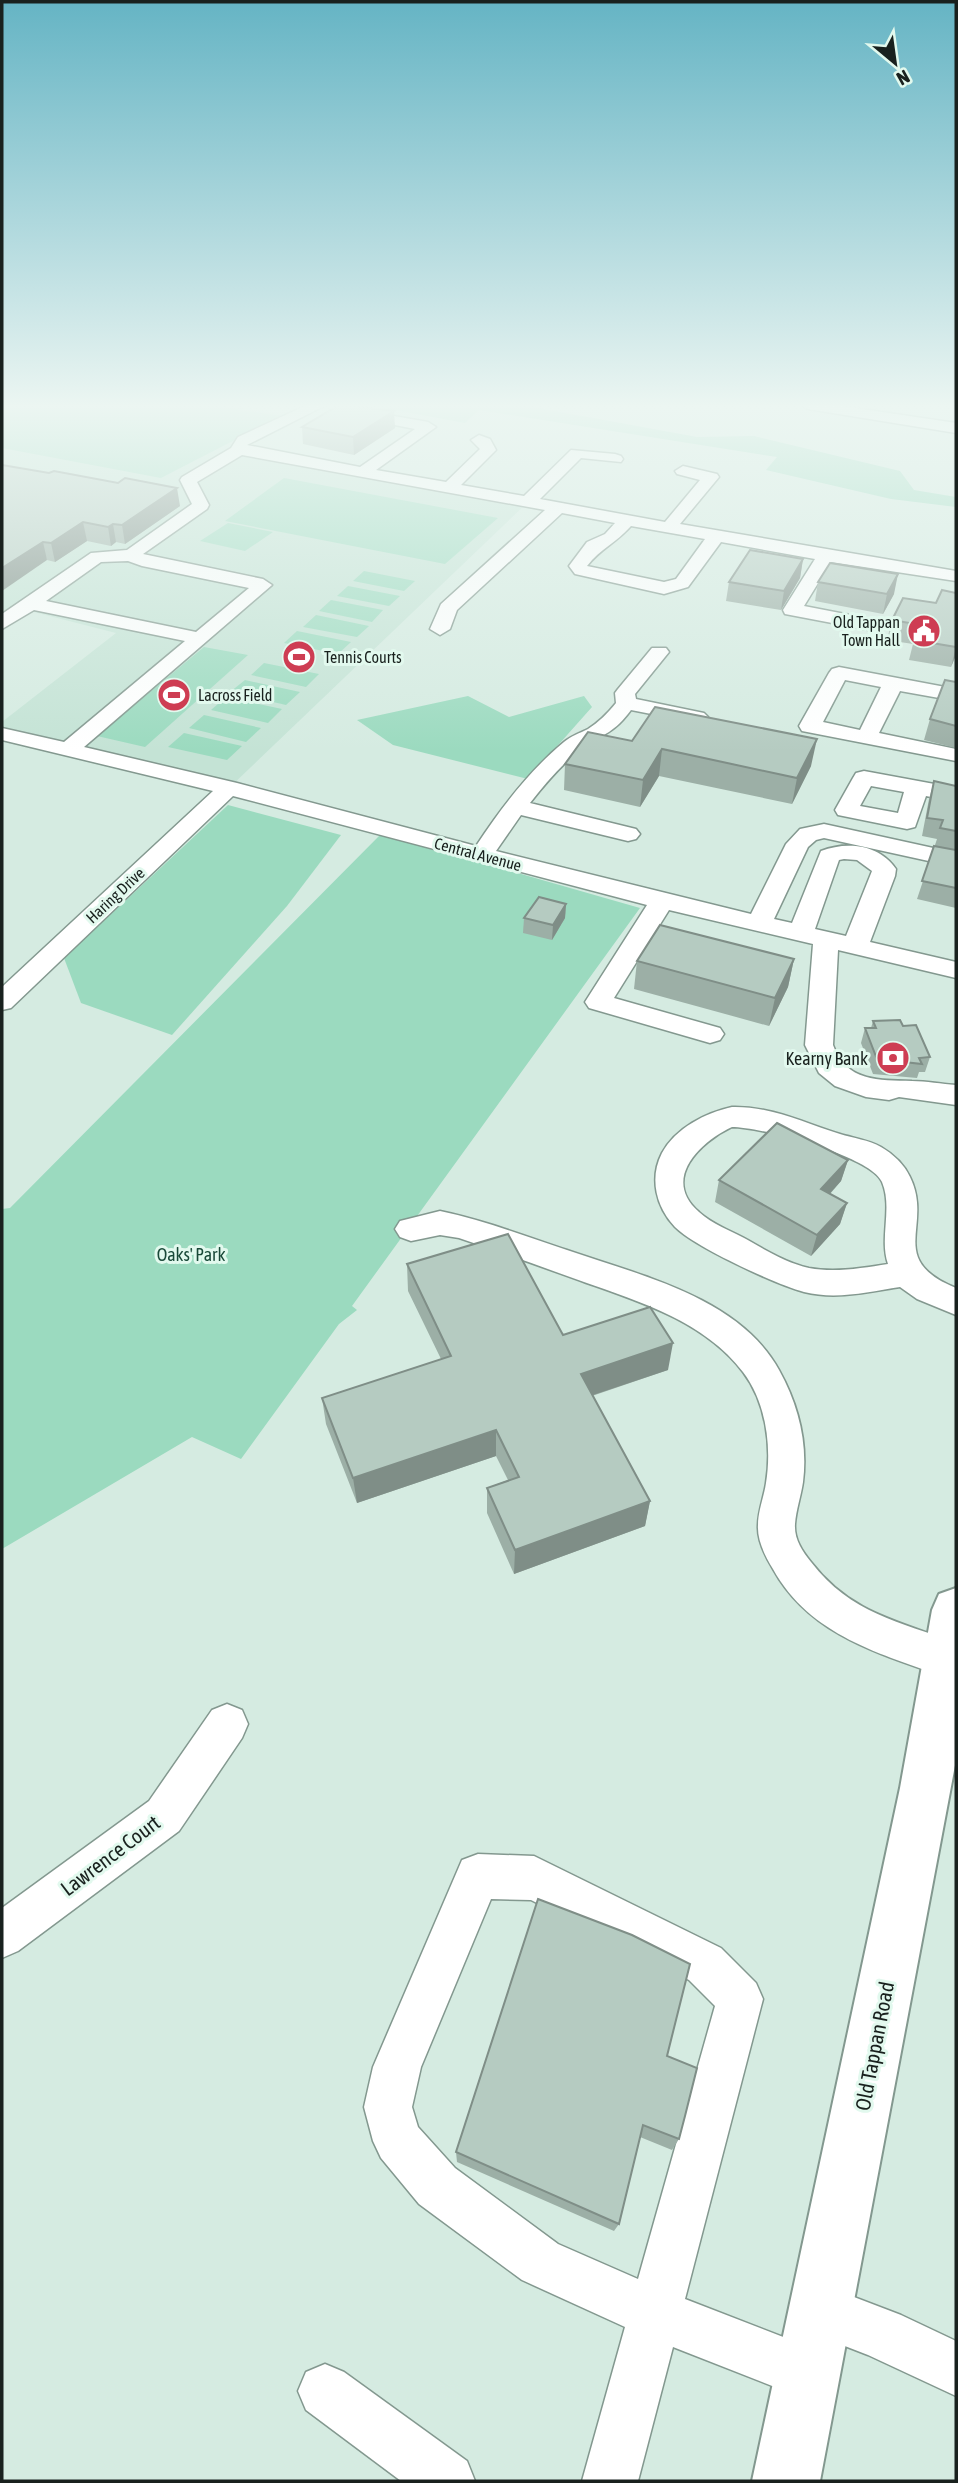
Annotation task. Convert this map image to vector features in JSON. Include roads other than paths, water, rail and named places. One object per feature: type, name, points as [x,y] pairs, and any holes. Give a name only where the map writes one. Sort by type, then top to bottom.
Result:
[{"type":"main road","name":"Old Tappan Road","points":[[786,2481],[923,1801],[952,1634]]},
{"type":"street","points":[[131,555],[179,521]]},
{"type":"street","points":[[440,629],[447,608],[544,521]]},
{"type":"street","points":[[626,521],[611,538],[593,546],[578,566],[581,570],[664,588],[673,587],[682,583],[717,535]]},
{"type":"street","points":[[639,521],[717,535],[898,579],[920,578],[929,572],[956,576]]},
{"type":"street","points":[[670,526],[674,521]]},
{"type":"street","points":[[5,618],[97,557],[131,555],[142,561],[263,584],[68,750]]},
{"type":"street","points":[[823,560],[792,610],[869,624]]},
{"type":"street","points":[[29,603],[199,638]]},
{"type":"street","points":[[482,855],[516,807],[555,761],[575,743],[613,721],[626,703],[625,693],[659,652]]},
{"type":"street","points":[[956,695],[839,673],[810,726],[956,755]]},
{"type":"street","points":[[867,737],[893,683]]},
{"type":"street","points":[[626,703],[716,721]]},
{"type":"street","name":"Central Avenue","points":[[2,734],[229,788],[662,901],[956,970]]},
{"type":"street","name":"Haring Drive","points":[[2,1002],[229,788]]},
{"type":"street","points":[[917,788],[956,795]]},
{"type":"street","points":[[516,807],[628,834]]},
{"type":"street","points":[[759,923],[798,844],[808,834],[824,831],[956,860]]},
{"type":"street","points":[[855,946],[884,869],[864,853],[839,851],[829,856],[814,936],[821,1055],[829,1068],[849,1082],[956,1095]]},
{"type":"street","points":[[662,901],[598,1002],[710,1034]]},
{"type":"street","points":[[907,1273],[856,1281],[817,1283],[780,1270],[687,1222],[674,1205],[670,1180],[675,1155],[706,1127],[731,1116],[771,1122],[871,1154],[896,1176],[903,1203],[900,1240],[907,1273],[919,1284],[956,1302]]},
{"type":"street","points":[[411,1229],[440,1223],[460,1227],[676,1302],[721,1329],[748,1352],[779,1408],[786,1454],[776,1528],[788,1560],[813,1594],[841,1616],[882,1635],[952,1634]]},
{"type":"street","name":"Lawrence Court","points":[[2,1935],[164,1816],[227,1724]]},
{"type":"street","points":[[610,2481],[657,2314],[740,1998],[705,1964],[534,1878],[478,1876],[397,2067],[388,2107],[398,2141],[437,2186],[540,2262],[657,2314],[808,2373]]},
{"type":"street","points":[[820,2310],[883,2334],[956,2369]]},
{"type":"street","points":[[325,2391],[447,2481]]},
{"type":"place","name":"Old Tappan Town Hall","points":[[924,631]]},
{"type":"place","name":"Tennis Courts","points":[[299,657]]},
{"type":"place","name":"Lacross Field","points":[[174,695]]},
{"type":"place","name":"Kearny Bank","points":[[893,1058]]},
{"type":"park label","name":"Oaks' Park","points":[[191,1254]]}]
